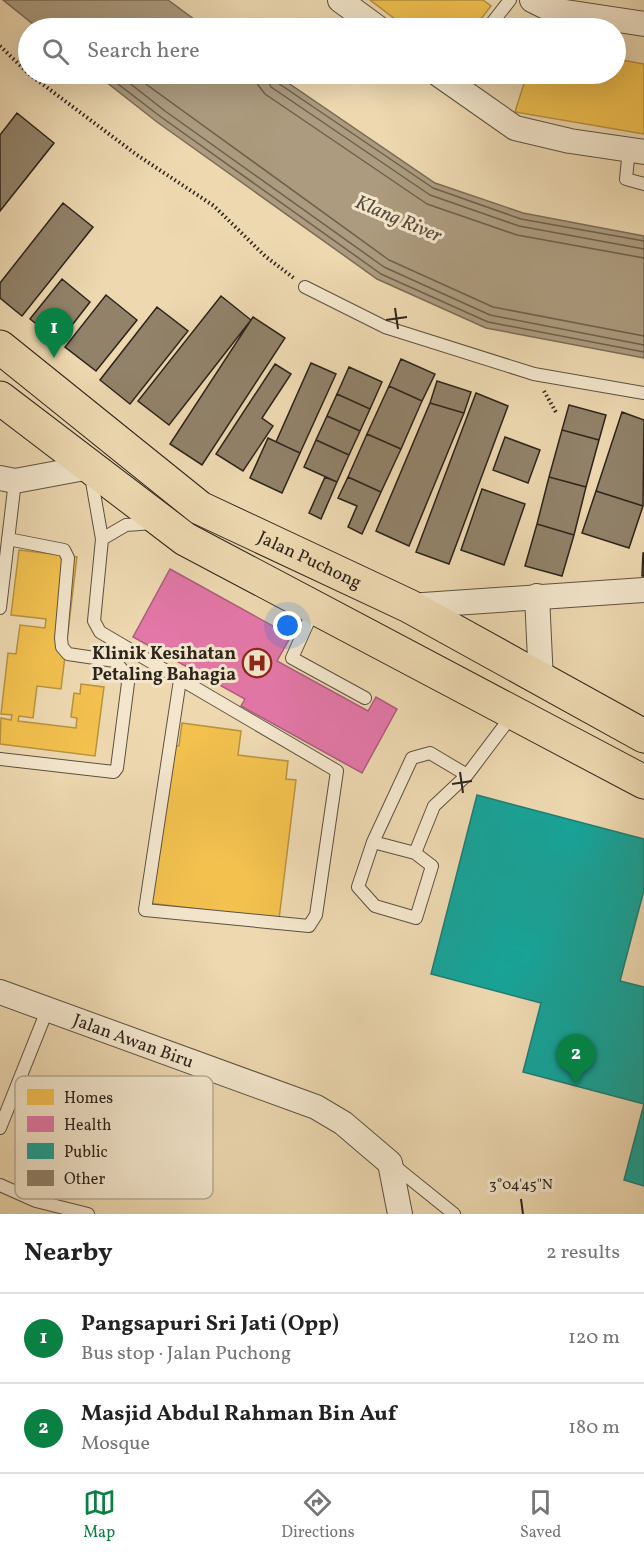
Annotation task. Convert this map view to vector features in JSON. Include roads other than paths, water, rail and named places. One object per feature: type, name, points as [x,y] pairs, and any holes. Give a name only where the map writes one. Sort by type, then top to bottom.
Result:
[{"type":"main road","name":"Jalan Puchong","points":[[0,347],[200,508],[409,606],[644,736]]},
{"type":"main road","name":"Jalan Puchong","points":[[0,398],[185,539],[644,782]]},
{"type":"street","points":[[340,0],[364,18]]},
{"type":"street","points":[[532,0],[552,10],[612,18]]},
{"type":"street","points":[[626,20],[642,22]]},
{"type":"street","points":[[457,84],[515,128],[570,141],[636,150]]},
{"type":"street","points":[[8,479],[90,467]]},
{"type":"street","points":[[409,606],[644,590]]},
{"type":"street","points":[[537,596],[541,681]]},
{"type":"street","name":"Jalan Awan Biru","points":[[0,992],[316,1107],[343,1123],[390,1163]]},
{"type":"street","points":[[390,1163],[400,1214]]},
{"type":"lane","points":[[496,18],[510,0]]},
{"type":"lane","points":[[636,150],[626,179],[644,184]]},
{"type":"lane","points":[[305,287],[385,327],[534,374],[644,393]]},
{"type":"lane","points":[[90,467],[102,539],[94,621],[100,632],[337,771],[316,915],[309,926],[145,910],[180,681]]},
{"type":"lane","points":[[0,608],[8,539],[8,479]]},
{"type":"lane","points":[[102,539],[126,525],[163,522]]},
{"type":"lane","points":[[0,759],[114,772],[117,768],[128,683],[124,672],[115,661],[68,654],[63,647],[61,638],[68,558],[64,550],[8,539]]},
{"type":"lane","points":[[315,608],[292,658],[365,698]]},
{"type":"lane","points":[[415,853],[434,806],[467,775],[513,714]]},
{"type":"lane","points":[[373,842],[415,853],[432,866],[416,918],[375,906],[358,887],[373,842],[412,758],[430,753],[467,775]]},
{"type":"lane","points":[[21,1076],[48,1008]]},
{"type":"lane","points":[[0,1128],[15,1090]]},
{"type":"lane","name":"Jalan Awan Biru","points":[[390,1163],[454,1214]]},
{"type":"lane","points":[[0,1185],[15,1192]]},
{"type":"lane","points":[[32,1199],[88,1214]]},
{"type":"water","points":[[3,0],[168,0],[192,18],[26,18]]},
{"type":"water","name":"Klang River","points":[[109,84],[290,84],[435,183],[523,213],[644,236],[644,358],[486,328],[377,279],[157,122]]},
{"type":"place","name":"Pangsapuri Sri Jati (Opp)","points":[[54,358]]},
{"type":"place","name":"Klinik Kesihatan Petaling Bahagia","points":[[257,663]]},
{"type":"place","name":"Masjid Abdul Rahman Bin Auf","points":[[576,1084]]}]
